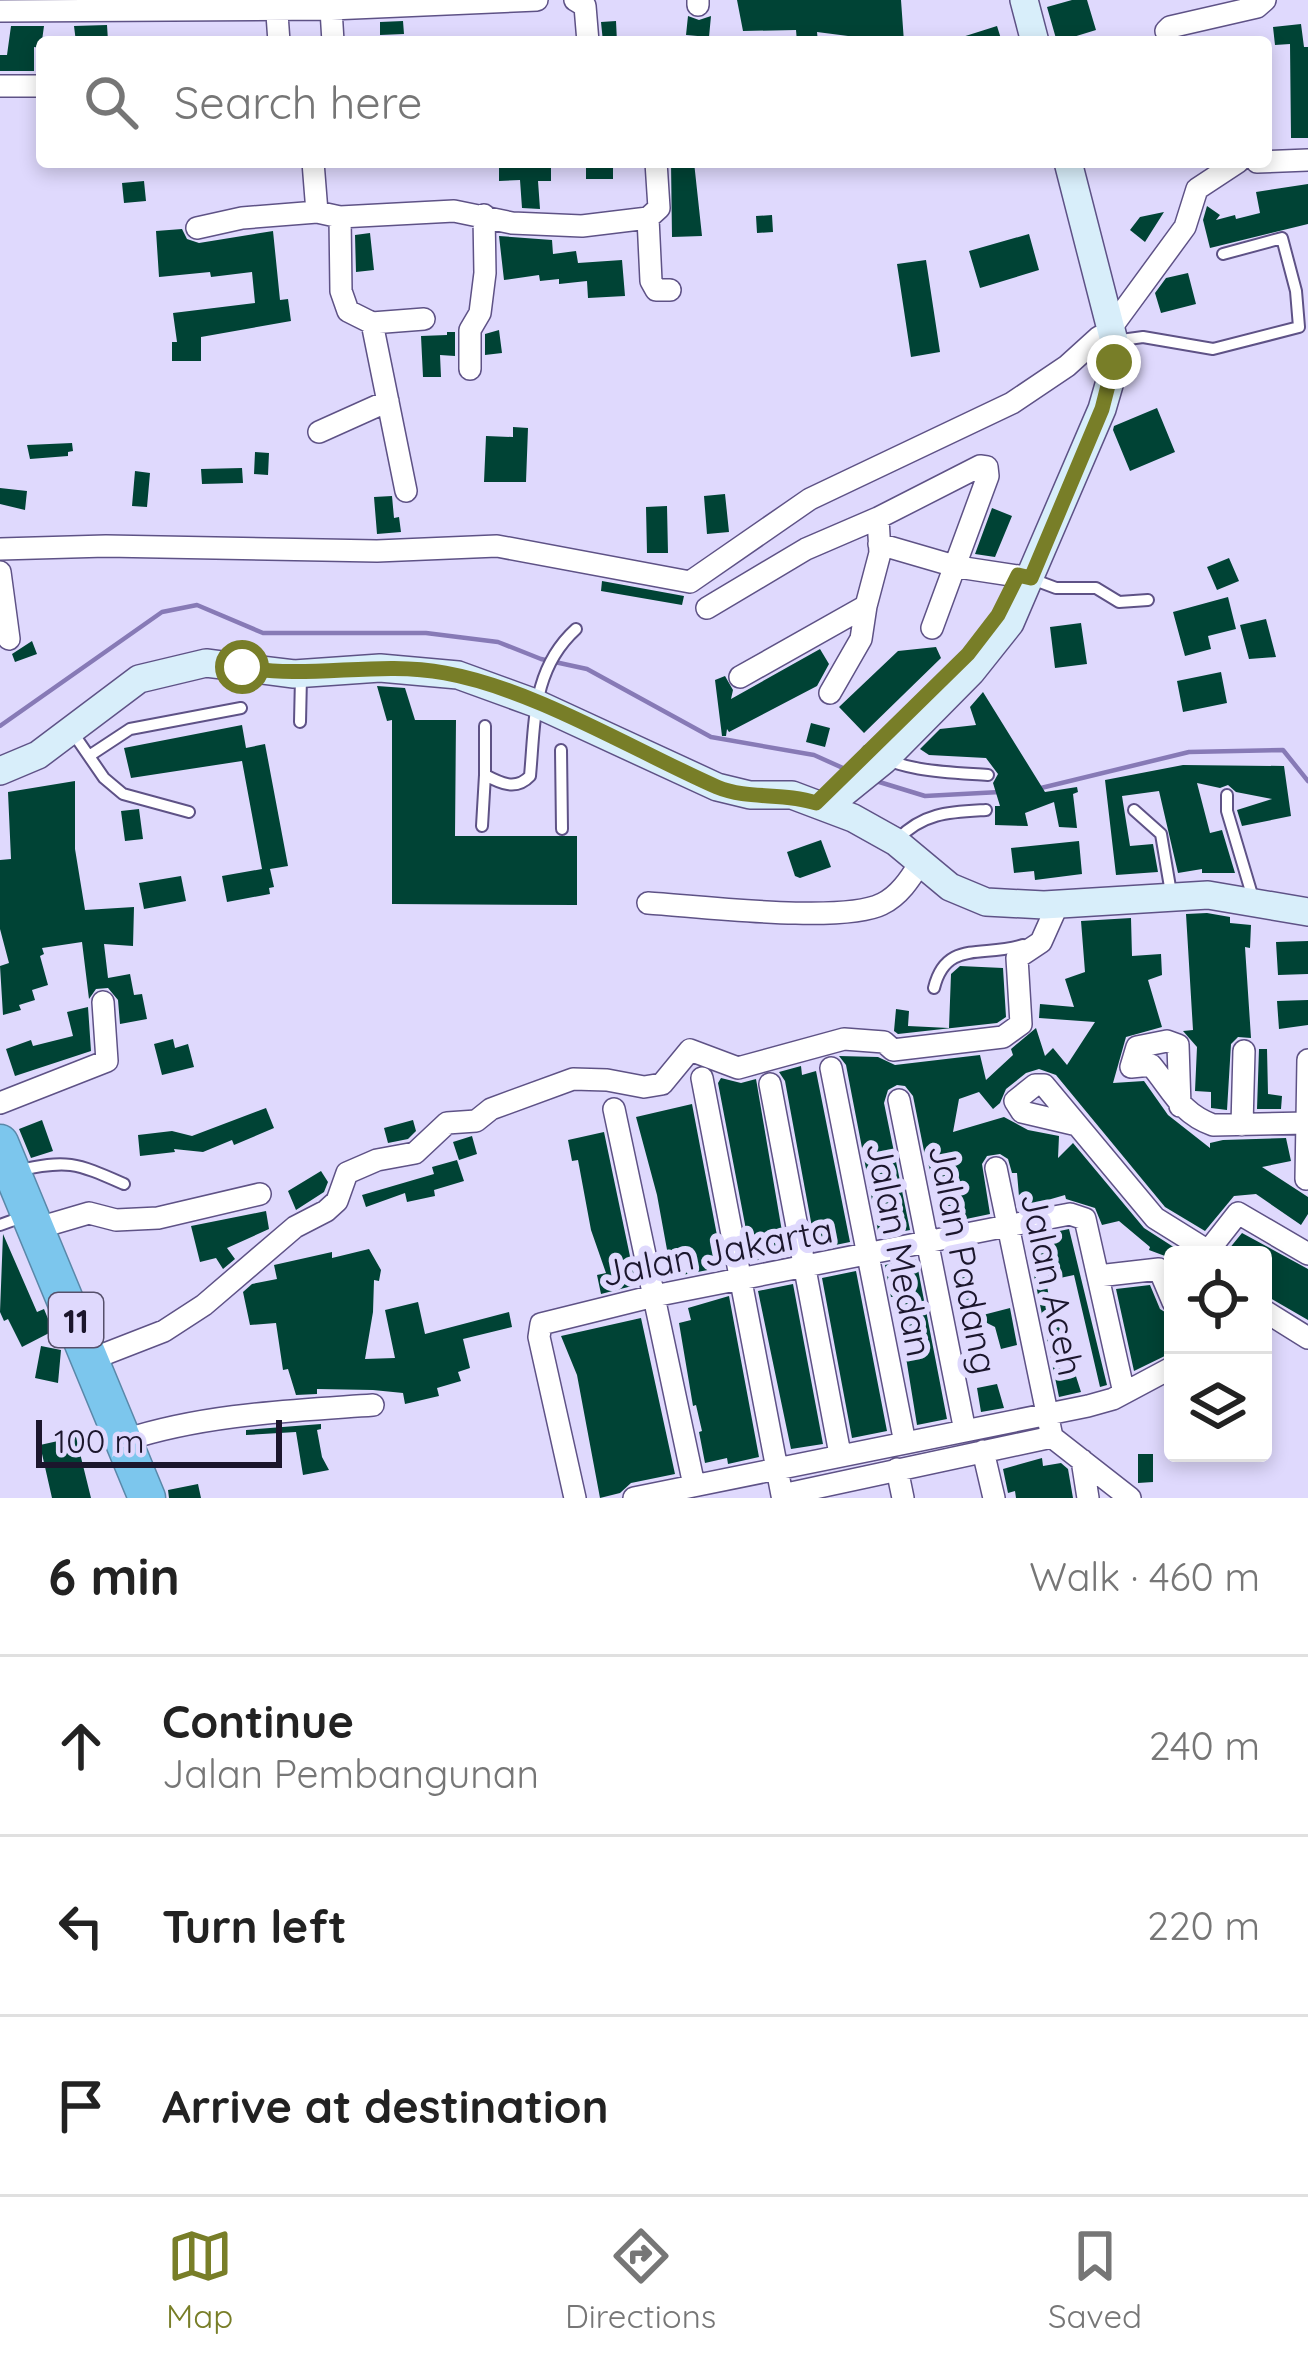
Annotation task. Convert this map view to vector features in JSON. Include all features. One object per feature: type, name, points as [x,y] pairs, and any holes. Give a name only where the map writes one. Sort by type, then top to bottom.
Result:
[{"type":"highway","name":"11","points":[[7,1157],[23,1222],[92,1359],[147,1498]]},
{"type":"street","points":[[0,11],[165,12],[276,4],[331,9],[536,0]]},
{"type":"street","points":[[575,0],[585,6],[588,36]]},
{"type":"street","points":[[1012,0],[1021,36]]},
{"type":"street","points":[[1024,0],[1033,36]]},
{"type":"street","points":[[1168,36],[1170,27],[1257,7],[1264,0]]},
{"type":"street","points":[[276,4],[279,36]]},
{"type":"street","points":[[331,9],[333,36]]},
{"type":"street","points":[[0,86],[36,86]]},
{"type":"street","points":[[1272,161],[1308,160]]},
{"type":"street","points":[[313,168],[316,212]]},
{"type":"street","points":[[197,228],[242,218],[316,212],[340,217],[454,211],[512,223],[582,226],[648,218],[659,208],[656,168]]},
{"type":"street","points":[[1057,168],[1106,337]]},
{"type":"street","points":[[0,771],[26,761],[127,686],[169,669],[226,663],[302,674],[417,669],[483,682],[717,787],[750,794],[792,795],[850,780],[968,654],[1025,577],[1088,410],[1106,337],[1069,168]]},
{"type":"street","points":[[0,549],[106,545],[377,551],[497,546],[690,582],[810,499],[1012,403],[1106,337],[1186,226],[1197,189],[1229,168]]},
{"type":"street","points":[[470,369],[470,330],[480,313],[485,273],[484,215]]},
{"type":"street","points":[[340,217],[343,298],[355,317],[372,323],[424,319]]},
{"type":"street","points":[[648,218],[650,281],[656,290],[670,290]]},
{"type":"street","points":[[372,323],[406,491]]},
{"type":"street","points":[[319,433],[388,401]]},
{"type":"street","points":[[707,608],[806,548],[980,466],[987,467],[958,567],[932,628]]},
{"type":"street","points":[[830,692],[861,640],[879,544],[878,518]]},
{"type":"street","points":[[879,544],[958,567],[1025,577]]},
{"type":"street","points":[[0,572],[9,639]]},
{"type":"street","points":[[740,677],[866,606]]},
{"type":"street","points":[[850,780],[874,827],[950,887],[986,902],[1055,904],[1208,895],[1308,912]]},
{"type":"street","points":[[648,903],[808,913],[873,908],[898,892],[920,863]]},
{"type":"street","points":[[92,1359],[164,1331],[204,1306],[296,1227],[337,1201],[347,1173],[377,1160],[415,1153],[447,1123],[476,1121],[491,1109],[528,1099],[558,1083],[573,1079],[644,1087],[662,1084],[690,1050],[738,1068],[844,1040],[884,1042],[893,1050],[1003,1037],[1021,1024],[1017,958],[1041,942],[1055,904]]},
{"type":"street","points":[[0,1103],[106,1061],[103,1002]]},
{"type":"street","points":[[1242,1125],[1244,1051]]},
{"type":"street","points":[[1306,1179],[1308,1060]]},
{"type":"street","name":"Jalan Medan","points":[[831,1068],[904,1443]]},
{"type":"street","points":[[702,1078],[782,1496],[1052,1437],[1130,1498]]},
{"type":"street","points":[[770,1084],[840,1454]]},
{"type":"street","name":"Jalan Padang","points":[[899,1100],[965,1431]]},
{"type":"street","points":[[1180,1106],[1214,1125],[1306,1123]]},
{"type":"street","points":[[614,1109],[694,1485]]},
{"type":"street","points":[[1073,1124],[1155,1218],[1196,1246]]},
{"type":"street","name":"Jalan Aceh","points":[[996,1168],[1052,1437]]},
{"type":"street","points":[[23,1222],[89,1213],[116,1220],[166,1216],[260,1194]]},
{"type":"street","points":[[1212,1246],[1238,1213],[1308,1254]]},
{"type":"street","name":"Jalan Jakarta","points":[[574,1498],[539,1337],[541,1324],[655,1296],[1070,1214],[1083,1216],[1098,1276]]},
{"type":"street","points":[[1124,1393],[1098,1276],[1159,1269],[1164,1281]]},
{"type":"street","points":[[1272,1316],[1308,1338]]},
{"type":"street","points":[[634,1498],[1113,1399],[1164,1372]]},
{"type":"street","points":[[125,1440],[160,1429],[246,1415],[373,1406]]},
{"type":"street","points":[[983,1451],[994,1498]]},
{"type":"street","points":[[1082,1460],[1088,1498]]},
{"type":"street","points":[[897,1469],[903,1498]]},
{"type":"lane","points":[[1106,337],[1143,337],[1213,350],[1299,327],[1296,291],[1282,238],[1223,254]]},
{"type":"lane","points":[[1025,577],[1056,588],[1096,588],[1119,602],[1148,600]]},
{"type":"lane","points":[[484,776],[514,785],[525,782],[531,767],[535,703],[552,656],[576,629]]},
{"type":"lane","points":[[300,722],[302,674]]},
{"type":"lane","points":[[89,756],[130,729],[241,708]]},
{"type":"lane","points":[[482,826],[485,726]]},
{"type":"lane","points":[[71,730],[104,778],[123,794],[189,812]]},
{"type":"lane","points":[[561,750],[562,829]]},
{"type":"lane","points":[[531,767],[562,770]]},
{"type":"lane","points":[[850,780],[920,770],[988,775]]},
{"type":"lane","points":[[1227,795],[1227,811],[1254,901]]},
{"type":"lane","points":[[896,842],[911,826],[934,814],[986,810]]},
{"type":"lane","points":[[1134,810],[1161,834],[1171,896]]},
{"type":"lane","points":[[934,988],[939,967],[951,956],[1010,949],[1033,940],[1055,904]]},
{"type":"lane","points":[[7,1157],[83,1166],[124,1184]]},
{"type":"building","points":[[737,0],[901,0],[904,36],[743,31]]},
{"type":"building","points":[[1087,0],[1096,30],[1055,36],[1047,7]]},
{"type":"building","points":[[688,16],[699,20],[711,16],[709,36],[686,35]]},
{"type":"building","points":[[403,21],[404,34],[380,35],[380,22]]},
{"type":"building","points":[[616,21],[617,36],[602,36],[601,22]]},
{"type":"building","points":[[1301,24],[1304,47],[1308,47],[1308,138],[1291,138],[1290,44],[1275,45],[1273,27]]},
{"type":"building","points":[[107,25],[108,36],[75,36],[74,26]]},
{"type":"building","points":[[11,26],[44,26],[43,36],[36,36],[34,71],[0,71],[0,55],[7,55]]},
{"type":"building","points":[[997,26],[1000,36],[965,36]]},
{"type":"building","points":[[499,168],[551,168],[551,181],[538,181],[540,209],[522,208],[520,180],[499,181]]},
{"type":"building","points":[[586,168],[613,168],[613,179],[586,179]]},
{"type":"building","points":[[671,168],[695,168],[702,236],[672,237]]},
{"type":"building","points":[[144,181],[146,201],[124,203],[122,183]]},
{"type":"building","points":[[1308,184],[1308,224],[1210,248],[1203,220],[1207,206],[1220,215],[1216,220],[1235,215],[1236,219],[1260,213],[1256,192]]},
{"type":"building","points":[[1164,212],[1145,242],[1130,230],[1140,217]]},
{"type":"building","points":[[772,215],[773,232],[757,233],[756,216]]},
{"type":"building","points":[[182,229],[187,239],[199,243],[273,231],[280,300],[288,299],[291,321],[201,337],[201,361],[172,361],[172,342],[177,342],[173,313],[255,303],[252,272],[159,277],[156,231]]},
{"type":"building","points":[[370,233],[374,270],[356,272],[355,235]]},
{"type":"building","points":[[1029,234],[1039,270],[980,288],[969,251]]},
{"type":"building","points":[[499,236],[552,240],[553,254],[576,251],[578,263],[622,260],[625,296],[588,298],[587,281],[559,284],[559,279],[540,281],[539,275],[504,280]]},
{"type":"building","points":[[926,260],[940,352],[911,357],[897,264]]},
{"type":"building","points":[[1188,273],[1196,304],[1161,313],[1155,293],[1166,278]]},
{"type":"building","points":[[499,330],[502,353],[485,355],[485,334]]},
{"type":"building","points":[[455,332],[455,356],[440,355],[441,377],[423,377],[421,336]]},
{"type":"building","points":[[1157,408],[1175,452],[1130,471],[1114,426]]},
{"type":"building","points":[[513,427],[528,428],[526,482],[484,482],[486,436],[513,437]]},
{"type":"building","points":[[72,443],[68,456],[30,459],[27,445]]},
{"type":"building","points":[[255,452],[269,453],[268,475],[254,474]]},
{"type":"building","points":[[242,468],[243,483],[202,484],[201,469]]},
{"type":"building","points":[[135,471],[150,473],[147,507],[132,506]]},
{"type":"building","points":[[0,488],[27,491],[25,510],[0,504]]},
{"type":"building","points":[[725,494],[729,532],[707,534],[704,496]]},
{"type":"building","points":[[392,496],[401,532],[377,534],[374,497]]},
{"type":"building","points":[[667,506],[668,553],[647,553],[646,507]]},
{"type":"building","points":[[992,508],[1012,516],[995,557],[975,554]]},
{"type":"building","points":[[1229,558],[1239,581],[1217,590],[1207,567]]},
{"type":"building","points":[[602,581],[684,596],[682,605],[601,591]]},
{"type":"building","points":[[1228,597],[1236,629],[1208,636],[1211,649],[1185,656],[1173,612]]},
{"type":"building","points":[[1266,619],[1276,657],[1249,659],[1240,625]]},
{"type":"building","points":[[1081,623],[1087,664],[1055,668],[1050,627]]},
{"type":"building","points":[[32,641],[37,654],[15,662],[12,654]]},
{"type":"building","points":[[936,647],[941,658],[864,733],[839,707],[898,651]]},
{"type":"building","points":[[820,649],[829,664],[817,686],[727,729],[722,736],[715,680],[725,676],[733,690],[731,699]]},
{"type":"building","points":[[1221,672],[1227,703],[1183,712],[1177,681]]},
{"type":"building","points":[[377,686],[405,688],[415,720],[456,720],[455,836],[577,836],[577,905],[392,904],[392,720],[387,721]]},
{"type":"building","points":[[983,692],[1045,792],[1077,787],[1073,794],[1077,828],[1059,827],[1054,802],[1025,813],[1028,826],[995,825],[995,806],[1000,806],[993,783],[998,774],[986,758],[929,755],[920,749],[940,729],[976,725],[970,707]]},
{"type":"building","points":[[811,723],[830,728],[825,747],[806,742]]},
{"type":"building","points":[[242,725],[246,748],[265,744],[288,866],[270,869],[274,887],[269,888],[270,894],[227,902],[222,876],[262,869],[242,761],[131,778],[124,748]]},
{"type":"building","points":[[1183,765],[1284,766],[1291,816],[1242,826],[1237,810],[1272,799],[1236,792],[1228,785],[1197,783],[1210,833],[1222,830],[1235,873],[1202,873],[1202,869],[1178,873],[1159,791],[1122,796],[1130,846],[1153,844],[1158,872],[1116,875],[1105,780]]},
{"type":"building","points":[[75,781],[75,849],[85,910],[134,907],[133,946],[104,944],[108,978],[130,974],[134,995],[142,994],[147,1019],[120,1024],[118,1000],[108,988],[96,989],[89,999],[82,942],[42,948],[48,985],[32,990],[35,1000],[19,1005],[21,1010],[3,1015],[0,966],[9,963],[0,929],[0,860],[11,859],[8,792]]},
{"type":"building","points":[[139,809],[143,839],[125,841],[121,811]]},
{"type":"building","points":[[821,840],[831,867],[795,876],[787,852]]},
{"type":"building","points":[[1079,841],[1082,874],[1035,880],[1034,871],[1014,873],[1011,848]]},
{"type":"building","points":[[181,876],[186,901],[144,909],[139,883]]},
{"type":"building","points":[[1207,913],[1251,925],[1250,948],[1245,947],[1251,1038],[1238,1037],[1231,1044],[1227,1110],[1211,1108],[1211,1092],[1195,1091],[1197,1047],[1183,1031],[1193,1030],[1186,914]]},
{"type":"building","points":[[1131,918],[1132,956],[1161,954],[1162,975],[1148,980],[1162,1027],[1126,1037],[1113,1083],[1144,1081],[1168,1115],[1210,1148],[1210,1143],[1223,1140],[1286,1138],[1291,1161],[1262,1167],[1308,1197],[1308,1214],[1301,1225],[1256,1194],[1234,1196],[1205,1231],[1165,1207],[1056,1075],[1039,1069],[1006,1089],[993,1109],[979,1092],[959,1099],[953,1132],[1004,1117],[1028,1130],[1059,1136],[1058,1158],[1073,1143],[1144,1228],[1172,1246],[1164,1246],[1164,1256],[1149,1250],[1119,1221],[1102,1225],[1095,1208],[1065,1195],[1020,1208],[1017,1173],[1012,1173],[1008,1159],[1000,1154],[987,1156],[982,1164],[990,1214],[947,1223],[913,1096],[905,1086],[897,1085],[888,1090],[884,1103],[910,1230],[879,1236],[846,1065],[839,1056],[878,1057],[895,1065],[980,1055],[986,1080],[1036,1028],[1045,1056],[1053,1048],[1067,1065],[1095,1022],[1039,1018],[1040,1004],[1074,1007],[1065,979],[1085,972],[1081,921]]},
{"type":"building","points":[[1308,941],[1308,974],[1278,975],[1276,942]]},
{"type":"building","points":[[960,966],[1003,968],[1006,1017],[997,1023],[898,1034],[894,1031],[896,1009],[909,1011],[908,1026],[949,1028],[951,974]]},
{"type":"building","points":[[1308,1000],[1308,1025],[1279,1029],[1277,1001]]},
{"type":"building","points":[[88,1007],[91,1051],[15,1076],[6,1049],[31,1040],[33,1046],[73,1036],[67,1012]]},
{"type":"building","points":[[173,1039],[175,1048],[188,1044],[194,1067],[162,1075],[154,1044]]},
{"type":"building","points":[[1259,1049],[1267,1049],[1268,1094],[1282,1096],[1281,1109],[1257,1109]]},
{"type":"building","points":[[801,1066],[802,1075],[816,1071],[850,1242],[816,1249],[785,1081],[779,1072]]},
{"type":"building","points":[[721,1078],[741,1083],[756,1079],[786,1255],[752,1261],[718,1083]]},
{"type":"building","points":[[692,1104],[723,1267],[672,1277],[636,1117]]},
{"type":"building","points":[[266,1108],[274,1128],[234,1145],[232,1140],[203,1152],[174,1149],[140,1156],[138,1135],[172,1131],[192,1136]]},
{"type":"building","points":[[42,1120],[53,1151],[31,1158],[19,1129]]},
{"type":"building","points":[[413,1120],[416,1131],[408,1139],[388,1143],[384,1128]]},
{"type":"building","points":[[604,1132],[636,1285],[601,1294],[597,1275],[606,1273],[591,1230],[578,1160],[572,1161],[568,1140]]},
{"type":"building","points":[[472,1136],[477,1154],[459,1160],[453,1142]]},
{"type":"building","points":[[457,1160],[464,1181],[434,1190],[435,1196],[407,1202],[405,1193],[366,1207],[362,1195],[434,1174],[432,1167]]},
{"type":"building","points":[[321,1171],[328,1182],[324,1192],[296,1210],[288,1191]]},
{"type":"building","points":[[266,1211],[269,1229],[227,1248],[235,1259],[223,1269],[216,1258],[200,1262],[191,1226]]},
{"type":"building","points":[[1069,1229],[1107,1385],[1100,1387],[1074,1275],[1046,1281],[1055,1328],[1060,1326],[1081,1392],[1059,1397],[1030,1256],[1036,1254],[1031,1237]]},
{"type":"building","points":[[1242,1233],[1266,1246],[1231,1246]]},
{"type":"building","points":[[3,1234],[37,1312],[44,1309],[53,1331],[22,1347],[0,1312]]},
{"type":"building","points":[[369,1249],[381,1270],[379,1281],[374,1280],[365,1359],[395,1358],[385,1310],[418,1302],[425,1334],[509,1312],[512,1327],[463,1339],[470,1368],[458,1372],[461,1381],[437,1388],[439,1396],[405,1404],[403,1393],[373,1390],[317,1389],[317,1394],[296,1395],[288,1369],[283,1370],[276,1323],[250,1325],[243,1292],[252,1284],[277,1279],[274,1265]]},
{"type":"building","points":[[1272,1249],[1308,1269],[1308,1320],[1272,1299]]},
{"type":"building","points":[[916,1259],[947,1419],[917,1425],[896,1296],[891,1297],[885,1265]]},
{"type":"building","points":[[856,1271],[887,1431],[852,1438],[822,1278]]},
{"type":"building","points":[[970,1271],[979,1316],[1010,1308],[1017,1345],[1001,1349],[995,1327],[965,1312],[957,1274]]},
{"type":"building","points":[[793,1284],[823,1444],[791,1449],[758,1291]]},
{"type":"building","points":[[1150,1285],[1164,1311],[1164,1356],[1134,1371],[1116,1289]]},
{"type":"building","points":[[729,1296],[759,1457],[705,1463],[679,1323],[691,1320],[688,1308]]},
{"type":"building","points":[[641,1318],[675,1474],[631,1483],[620,1493],[600,1498],[577,1375],[561,1336]]},
{"type":"building","points":[[41,1346],[61,1350],[58,1383],[35,1378]]},
{"type":"building","points":[[997,1384],[1004,1408],[981,1412],[977,1388]]},
{"type":"building","points":[[321,1424],[317,1430],[329,1470],[303,1475],[296,1432],[246,1435],[246,1430]]},
{"type":"building","points":[[76,1437],[91,1498],[52,1498],[40,1445]]},
{"type":"building","points":[[1138,1454],[1153,1454],[1153,1482],[1138,1483]]},
{"type":"building","points":[[1042,1458],[1043,1466],[1061,1463],[1068,1469],[1073,1498],[1016,1498],[1015,1491],[1008,1493],[1003,1469]]},
{"type":"building","points":[[198,1484],[201,1498],[169,1498],[168,1490]]},
{"type":"waterway","points":[[0,726],[162,612],[197,605],[263,633],[426,633],[498,642],[541,659],[587,669],[711,737],[814,755],[854,773]]},
{"type":"waterway","points":[[1041,788],[1189,752],[1283,750],[1308,781]]},
{"type":"waterway","points":[[876,781],[925,796],[1000,792]]},
{"type":"route","points":[[242,667],[294,674],[380,668],[458,675],[535,703],[717,787],[792,795],[816,803],[968,654],[998,615],[1018,575],[1031,578],[1102,409],[1114,362]]}]
